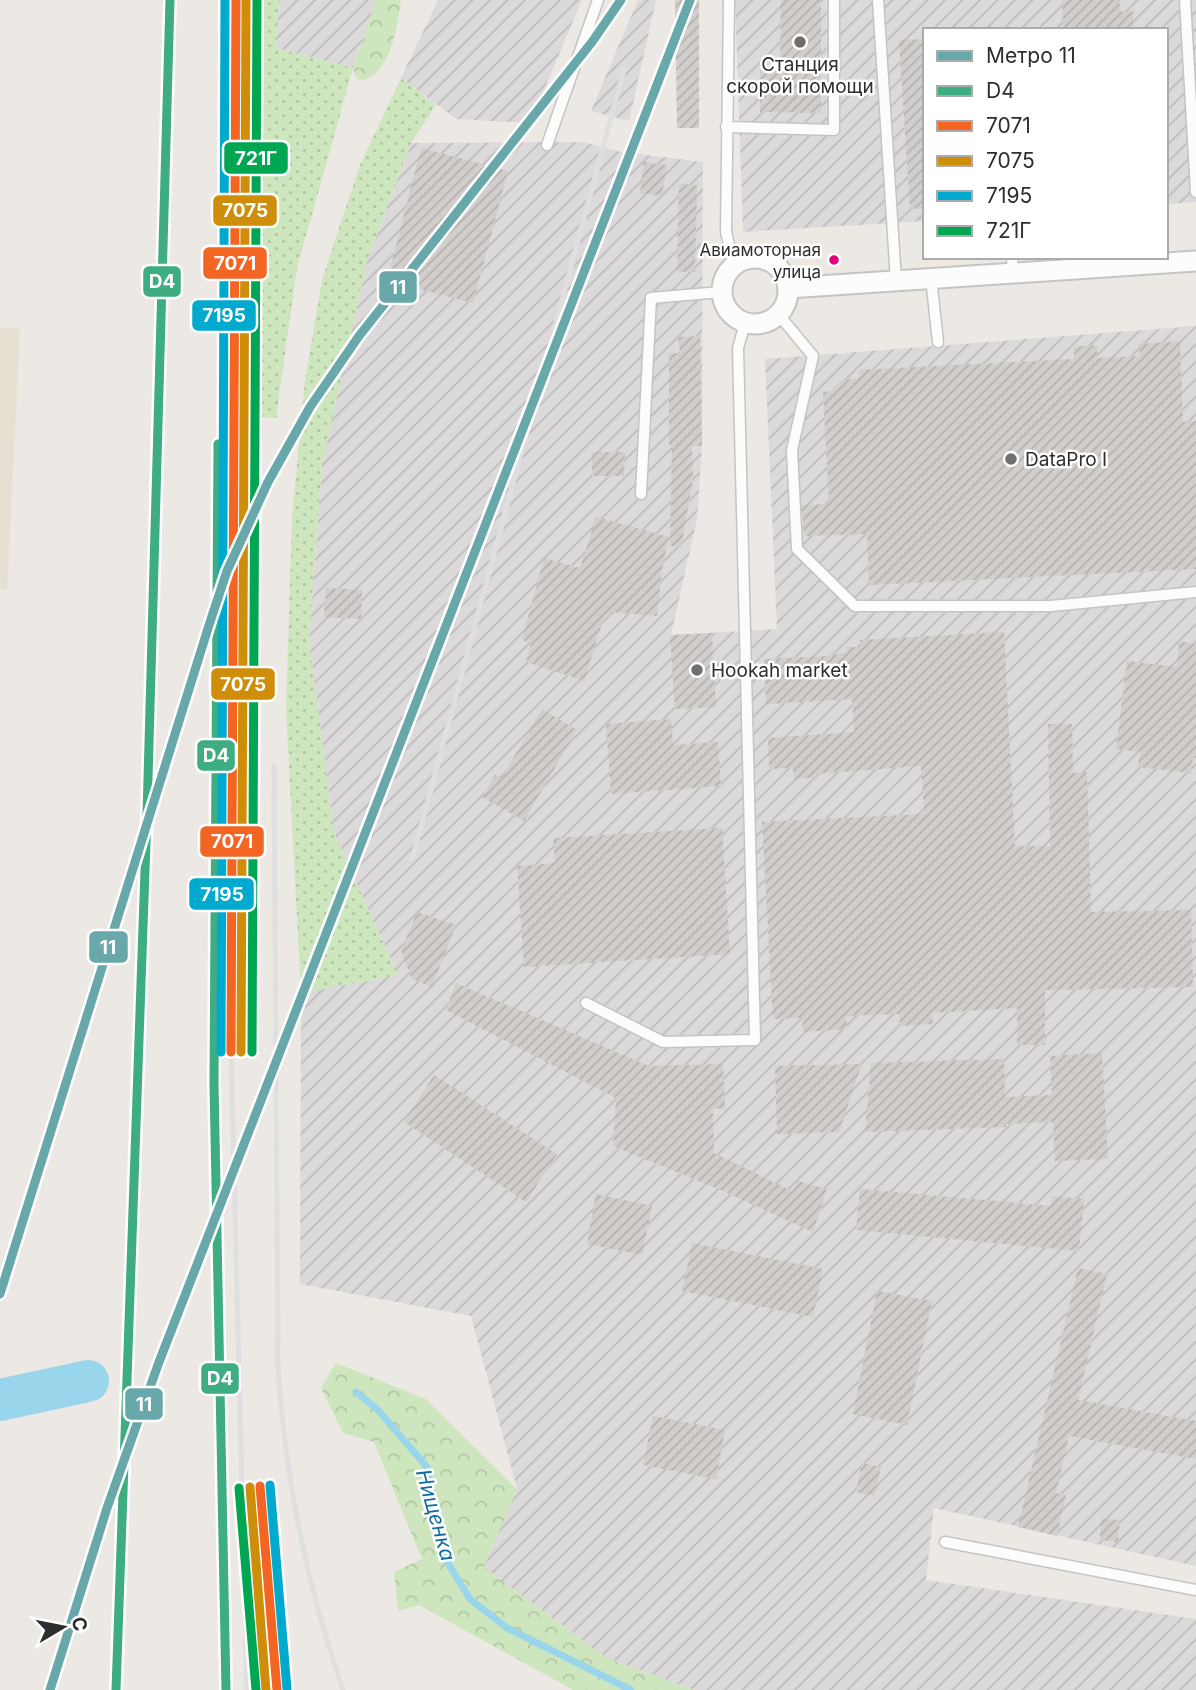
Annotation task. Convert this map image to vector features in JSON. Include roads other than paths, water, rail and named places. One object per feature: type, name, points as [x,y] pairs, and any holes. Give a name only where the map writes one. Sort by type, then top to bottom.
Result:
[{"type":"street","points":[[752,258],[772,263],[786,278],[788,288],[785,307],[763,324],[745,323],[731,315],[722,292],[724,277],[734,265],[752,258]]},
{"type":"street","points":[[788,288],[931,278],[1012,265],[1196,261]]},
{"type":"lane","points":[[547,145],[598,0]]},
{"type":"lane","points":[[729,0],[726,232],[734,265]]},
{"type":"lane","points":[[726,127],[834,130],[834,0]]},
{"type":"lane","points":[[878,0],[896,281]]},
{"type":"lane","points":[[1185,0],[1196,192]]},
{"type":"lane","points":[[931,278],[938,342]]},
{"type":"lane","points":[[641,494],[652,298],[722,292]]},
{"type":"lane","points":[[779,314],[813,356],[792,450],[797,549],[855,606],[1051,606],[1196,592]]},
{"type":"lane","points":[[586,1003],[663,1042],[755,1040],[738,348],[745,323]]},
{"type":"lane","points":[[945,1542],[1196,1590]]},
{"type":"waterway","name":"Нищенка","points":[[0,1400],[88,1381]]},
{"type":"waterway","name":"Нищенка","points":[[356,1392],[377,1409],[427,1467],[444,1557],[470,1599],[507,1628],[631,1690]]},
{"type":"railway","points":[[412,860],[624,69]]},
{"type":"railway","points":[[274,766],[278,1369],[286,1452],[300,1532],[318,1611],[343,1690]]},
{"type":"railway","points":[[231,1052],[247,1690]]},
{"type":"metro line","name":"11","points":[[0,1294],[210,622],[227,571],[268,482],[310,407],[359,336],[592,42],[621,0]]},
{"type":"metro line","name":"11","points":[[50,1690],[107,1508],[159,1362],[690,0]]},
{"type":"place","name":"Станция скорой помощи","points":[[800,42]]},
{"type":"place","name":"Авиамоторная улица","points":[[834,260]]},
{"type":"place","name":"DataPro I","points":[[1011,459]]},
{"type":"place","name":"Hookah market","points":[[697,670]]}]
